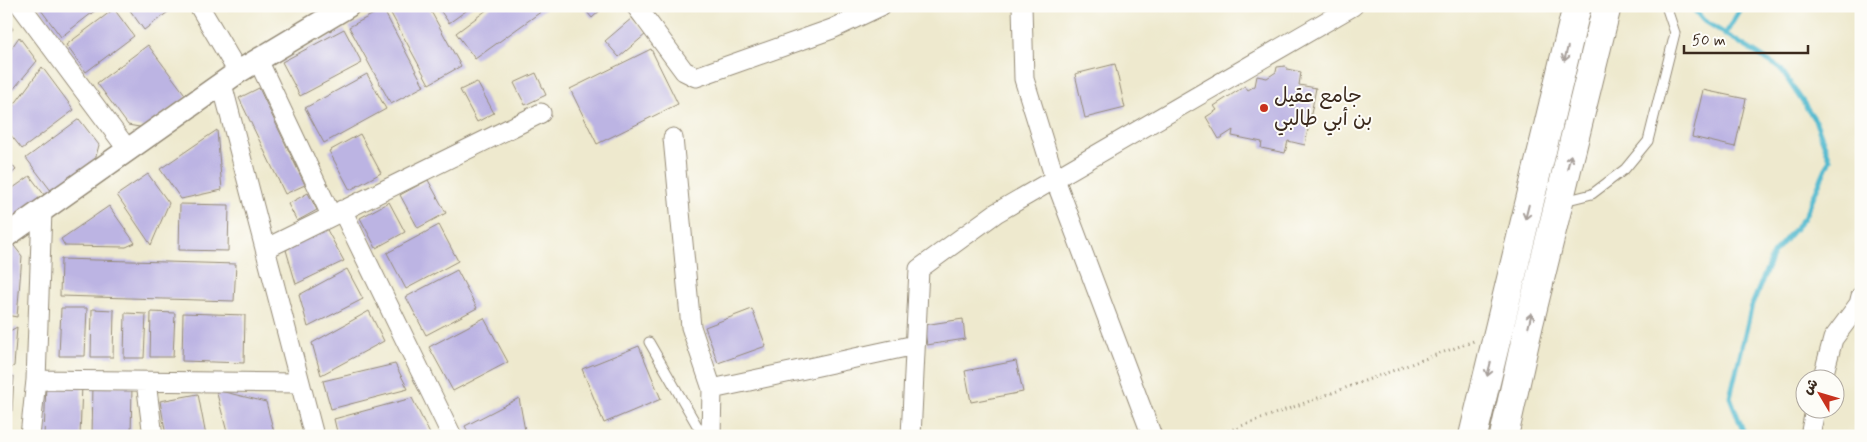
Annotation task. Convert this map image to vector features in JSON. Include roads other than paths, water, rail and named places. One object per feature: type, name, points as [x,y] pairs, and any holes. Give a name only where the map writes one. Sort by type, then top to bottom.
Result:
[{"type":"main road","points":[[1473,436],[1577,6]]},
{"type":"main road","points":[[1504,436],[1607,6]]},
{"type":"street","points":[[21,6],[128,150]]},
{"type":"street","points":[[199,6],[230,78],[266,249],[314,436]]},
{"type":"street","points":[[6,236],[230,78],[348,6]]},
{"type":"street","points":[[636,6],[684,71],[696,78],[832,29],[881,6]]},
{"type":"street","points":[[1022,6],[1024,80],[1055,179],[1152,436]]},
{"type":"street","points":[[912,436],[919,269],[996,213],[1353,6]]},
{"type":"street","points":[[258,60],[452,436]]},
{"type":"street","points":[[266,249],[541,113]]},
{"type":"street","points":[[673,138],[691,326],[712,389],[711,436]]},
{"type":"street","points":[[30,436],[36,380],[42,210]]},
{"type":"street","points":[[1825,370],[1833,339],[1859,304],[1861,296]]},
{"type":"street","points":[[712,389],[915,345]]},
{"type":"street","points":[[36,380],[300,383]]},
{"type":"street","points":[[146,382],[153,436]]},
{"type":"street","points":[[1810,436],[1813,420]]},
{"type":"lane","points":[[1559,203],[1592,194],[1625,169],[1648,141],[1675,33],[1666,6]]},
{"type":"lane","points":[[649,342],[703,436]]},
{"type":"waterway","points":[[1691,6],[1703,20],[1780,68],[1815,120],[1830,159],[1804,218],[1773,254],[1752,305],[1730,397],[1745,436]]},
{"type":"waterway","points":[[1725,35],[1742,6]]},
{"type":"place","name":"جامع عقيل بن أبي طالبي","points":[[1264,108]]}]
